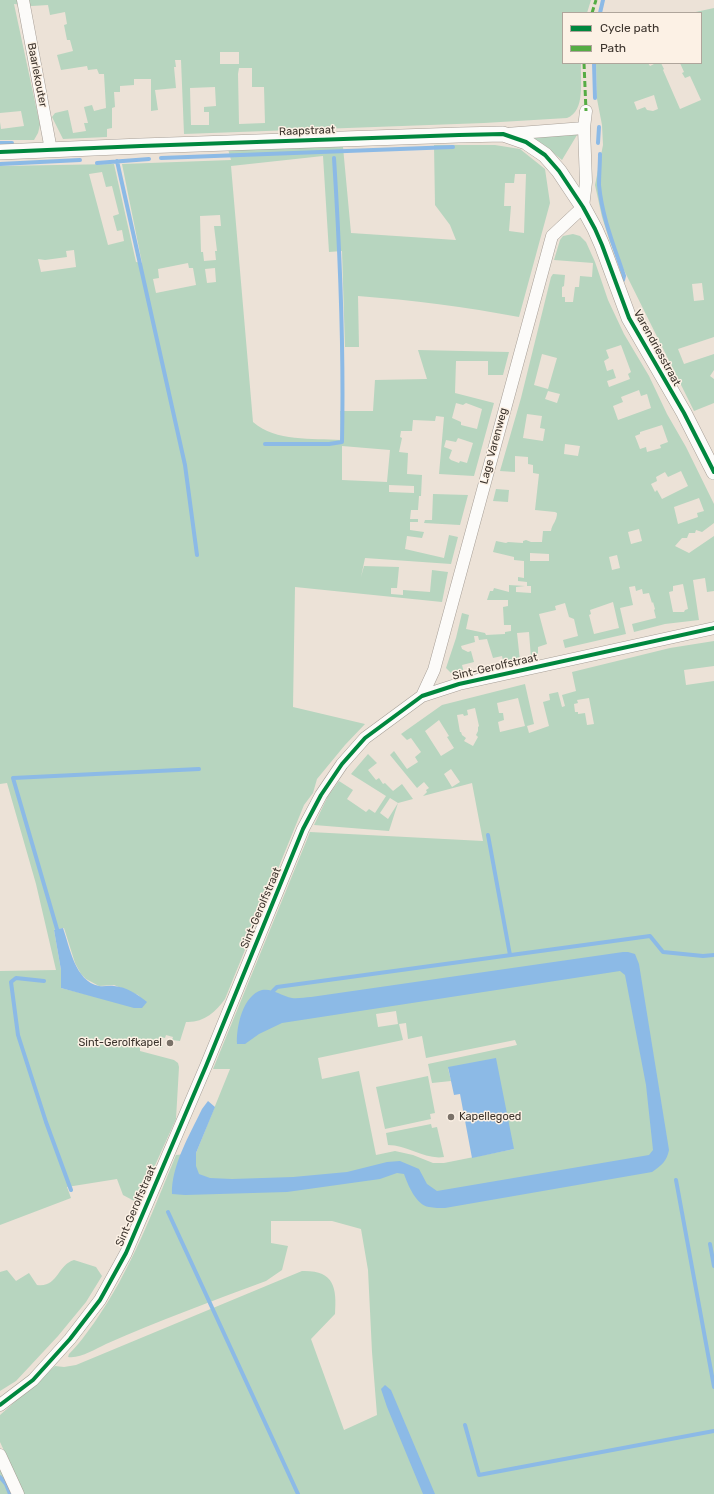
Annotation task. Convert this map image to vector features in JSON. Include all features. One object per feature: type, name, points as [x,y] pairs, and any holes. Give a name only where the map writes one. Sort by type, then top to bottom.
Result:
[{"type":"street","name":"Baarlekouter","points":[[23,0],[51,150]]},
{"type":"street","points":[[583,207],[586,182],[584,128],[586,111]]},
{"type":"street","points":[[503,134],[584,128]]},
{"type":"street","name":"Raapstraat","points":[[0,152],[149,145],[503,134],[526,142],[545,155],[559,171],[583,207]]},
{"type":"street","name":"Varendriesstraat","points":[[583,207],[602,245],[629,318],[684,413],[714,472]]},
{"type":"street","name":"Lage Varenweg","points":[[422,696],[434,670],[552,236],[583,207]]},
{"type":"street","name":"Sint-Gerolfstraat","points":[[0,1405],[33,1380],[70,1339],[100,1300],[126,1254],[206,1066],[303,829],[316,802],[342,764],[365,738],[422,696],[459,684],[714,628]]},
{"type":"street","points":[[0,1455],[18,1494]]},
{"type":"green space","points":[[0,0],[591,0],[587,12],[562,12],[562,64],[581,64],[580,102],[573,114],[567,118],[484,123],[184,134],[181,60],[175,60],[176,67],[174,67],[176,88],[155,90],[158,110],[151,111],[151,79],[134,79],[134,85],[120,86],[120,92],[114,92],[115,107],[112,108],[112,128],[107,129],[107,137],[63,139],[52,117],[55,113],[68,110],[73,133],[86,131],[84,123],[88,123],[84,107],[92,105],[94,111],[106,108],[104,74],[99,74],[97,69],[88,70],[87,66],[61,70],[57,55],[73,51],[70,40],[67,40],[64,25],[67,24],[65,12],[50,15],[48,5],[32,6],[14,4],[40,125],[34,140],[0,140],[0,122],[1,129],[24,126],[21,111],[0,113]],"holes":[[[220,52],[239,52],[239,64],[220,64]],[[239,68],[252,68],[252,87],[264,87],[265,123],[239,124]],[[215,87],[216,106],[204,107],[204,112],[209,112],[209,125],[191,125],[190,88]]]},
{"type":"green space","points":[[714,8],[714,337],[678,349],[684,364],[714,354],[714,370],[710,376],[714,379],[714,403],[694,411],[610,242],[602,217],[595,185],[603,145],[602,125],[597,99],[596,64],[649,64],[650,66],[654,64],[662,64],[680,109],[701,100],[690,76],[685,78],[682,73],[684,72],[680,64],[702,64],[702,12],[696,12]],"holes":[[[654,95],[658,109],[653,111],[647,110],[645,107],[637,110],[634,102]],[[702,283],[704,300],[694,301],[692,284]]]},
{"type":"green space","points":[[577,135],[562,160],[531,139],[532,136]]},
{"type":"green space","points":[[434,145],[495,145],[520,149],[545,169],[550,203],[519,317],[439,304],[358,296],[359,347],[345,347],[342,251],[329,252],[323,156],[231,166],[253,422],[272,433],[283,436],[306,439],[341,440],[340,411],[373,411],[375,380],[427,379],[418,350],[509,352],[503,375],[488,375],[488,361],[456,361],[455,393],[494,403],[474,476],[439,474],[444,417],[436,416],[435,421],[413,420],[412,431],[401,431],[400,437],[402,438],[399,452],[408,453],[407,474],[422,475],[421,496],[419,496],[418,510],[411,510],[410,519],[418,519],[418,522],[410,522],[410,530],[424,532],[422,538],[407,536],[405,549],[444,558],[449,535],[458,537],[451,564],[365,558],[361,577],[364,566],[399,567],[397,588],[391,588],[391,594],[403,595],[403,590],[430,592],[432,570],[448,572],[442,602],[295,587],[293,707],[365,724],[345,745],[317,779],[313,793],[304,805],[225,999],[218,1008],[203,1019],[186,1022],[180,1041],[172,1040],[173,1037],[166,1035],[165,1038],[161,1037],[159,1044],[163,1045],[162,1048],[140,1042],[140,1051],[174,1060],[178,1063],[179,1067],[176,1119],[138,1203],[123,1195],[117,1179],[67,1187],[71,1198],[0,1225],[0,971],[56,970],[36,884],[7,783],[0,784],[0,166],[114,164],[136,262],[142,263],[122,164],[231,160],[228,149],[343,147],[351,233],[456,240],[450,225],[435,205]],"holes":[[[102,172],[106,187],[112,186],[119,214],[113,216],[117,231],[122,230],[124,241],[108,245],[89,174]],[[515,174],[526,174],[524,233],[509,231],[511,206],[504,206],[505,183],[514,183]],[[220,215],[221,226],[214,226],[217,251],[215,251],[216,260],[204,261],[203,252],[201,252],[200,216]],[[74,250],[76,267],[41,272],[38,259],[45,260],[67,257],[66,251]],[[188,263],[189,268],[193,268],[196,285],[156,293],[153,279],[159,278],[158,269]],[[215,268],[216,282],[207,283],[205,269]],[[456,403],[463,405],[466,403],[482,409],[477,429],[461,425],[461,422],[452,418]],[[458,438],[473,443],[467,463],[460,461],[459,463],[449,458],[452,450],[444,447],[446,440],[456,442]],[[342,446],[390,450],[387,482],[342,480]],[[389,485],[414,486],[414,493],[389,492]],[[64,928],[75,963],[81,974],[86,979],[99,986],[114,985],[138,995],[146,1003],[97,997],[61,988],[61,970],[54,930]]]},
{"type":"green space","points":[[573,234],[580,236],[586,242],[595,262],[608,300],[624,334],[649,376],[714,504],[714,523],[702,532],[696,530],[695,533],[689,533],[687,538],[682,538],[675,546],[689,553],[714,536],[714,591],[707,592],[705,578],[693,580],[699,620],[665,624],[634,632],[632,624],[656,618],[655,609],[649,593],[643,594],[642,589],[636,591],[635,586],[629,587],[633,605],[620,608],[626,634],[565,648],[563,640],[578,636],[574,619],[569,617],[565,603],[555,606],[556,610],[539,614],[547,644],[538,647],[538,655],[531,658],[529,632],[517,633],[520,661],[504,664],[502,656],[493,658],[487,639],[479,640],[478,636],[474,636],[475,642],[461,646],[462,649],[468,652],[471,651],[474,662],[462,665],[464,673],[454,676],[446,668],[456,638],[462,613],[469,615],[466,629],[485,633],[486,635],[505,634],[505,632],[511,631],[511,625],[504,625],[503,607],[508,606],[508,600],[487,600],[490,591],[493,591],[494,588],[509,592],[509,585],[525,586],[516,587],[516,592],[531,593],[531,586],[527,586],[527,582],[518,581],[518,577],[524,578],[524,561],[514,560],[514,557],[493,552],[496,541],[506,543],[523,543],[523,541],[526,540],[531,542],[542,542],[543,531],[551,531],[556,518],[557,513],[555,512],[535,510],[539,474],[533,473],[533,465],[528,464],[528,457],[515,456],[515,472],[500,471],[521,398],[551,277],[553,274],[565,275],[564,286],[562,287],[562,297],[565,297],[565,302],[573,302],[575,287],[579,287],[580,276],[592,277],[593,263],[554,260],[560,240],[563,236]],"holes":[[[621,345],[631,372],[628,374],[630,379],[609,387],[607,381],[616,378],[613,369],[607,371],[604,361],[609,358],[606,350]],[[542,354],[557,358],[548,389],[534,385]],[[639,390],[641,396],[647,394],[651,408],[618,420],[613,406],[623,402],[621,397]],[[548,391],[560,394],[557,403],[545,399]],[[527,414],[542,416],[540,428],[545,429],[543,441],[523,438]],[[662,425],[668,442],[660,445],[661,448],[647,452],[646,447],[640,449],[635,436],[640,434],[640,432]],[[565,444],[580,446],[578,456],[564,454]],[[681,471],[688,486],[662,499],[657,490],[655,492],[651,484],[657,481],[656,477],[665,472],[668,477]],[[699,498],[704,511],[697,513],[698,517],[678,524],[674,507]],[[639,529],[642,541],[631,544],[628,532]],[[530,553],[549,554],[549,561],[530,561]],[[617,555],[620,568],[612,570],[609,557]],[[683,584],[688,609],[684,612],[673,612],[669,592],[673,591],[673,586]],[[613,602],[619,628],[594,634],[589,615],[591,614],[590,610]]]},
{"type":"green space","points":[[496,489],[509,490],[508,502],[493,501]]},
{"type":"green space","points":[[433,494],[468,495],[460,525],[424,523],[425,520],[432,520]]},
{"type":"green space","points":[[714,641],[714,666],[684,670],[686,685],[714,681],[714,1494],[24,1494],[0,1442],[0,1415],[55,1366],[64,1367],[76,1365],[302,1271],[313,1271],[327,1277],[334,1288],[335,1314],[311,1339],[344,1430],[377,1415],[368,1270],[361,1229],[332,1221],[271,1221],[271,1243],[288,1246],[282,1270],[266,1281],[165,1319],[77,1357],[68,1357],[94,1323],[119,1283],[140,1242],[176,1155],[196,1153],[230,1069],[213,1069],[310,832],[483,841],[472,783],[423,796],[429,788],[424,782],[417,788],[390,755],[394,751],[407,769],[418,762],[415,757],[421,752],[411,738],[407,740],[401,734],[442,705],[525,684],[534,724],[527,726],[529,733],[549,726],[543,702],[550,700],[549,694],[558,692],[562,707],[565,706],[562,695],[576,691],[572,672],[670,648]],"holes":[[[518,698],[525,726],[500,732],[498,722],[504,720],[503,713],[499,713],[497,703]],[[589,698],[594,724],[587,725],[585,713],[578,714],[578,712],[575,712],[574,704],[578,703],[577,700]],[[475,708],[479,726],[476,735],[478,737],[473,746],[464,741],[466,738],[460,732],[457,715],[468,715],[467,710]],[[439,720],[449,736],[447,737],[454,748],[441,756],[425,731]],[[451,769],[460,782],[452,787],[444,774]],[[396,1011],[398,1024],[378,1027],[376,1014]],[[406,1023],[408,1039],[422,1036],[426,1058],[515,1040],[517,1045],[428,1064],[432,1083],[451,1081],[448,1068],[514,1149],[444,1163],[433,1163],[413,1155],[395,1151],[376,1155],[359,1071],[322,1079],[318,1058],[403,1040],[399,1024]]]},
{"type":"green space","points":[[368,754],[377,763],[368,770],[376,780],[379,778],[383,784],[385,783],[393,791],[402,784],[413,799],[398,803],[389,831],[314,825],[328,796],[339,781],[353,790],[347,799],[366,812],[369,809],[375,813],[386,796],[351,774]],"holes":[[[390,798],[398,803],[388,819],[380,813]]]},
{"type":"green space","points":[[428,1076],[435,1113],[430,1114],[431,1119],[385,1129],[376,1087]]},
{"type":"green space","points":[[431,1124],[432,1128],[437,1127],[444,1157],[423,1155],[403,1147],[388,1145],[386,1133]]},
{"type":"green space","points":[[74,1260],[96,1267],[102,1276],[86,1302],[58,1336],[16,1381],[0,1391],[0,1272],[7,1270],[16,1281],[29,1273],[37,1285],[44,1285],[53,1280],[64,1266]]},
{"type":"green space","points":[[0,1464],[13,1494],[0,1494]]},
{"type":"water","points":[[63,928],[71,954],[84,978],[99,986],[119,987],[132,991],[147,1002],[142,1008],[134,1008],[61,988],[61,970],[54,930]]},
{"type":"water","points":[[623,952],[635,954],[639,964],[669,1150],[663,1163],[652,1172],[445,1208],[429,1207],[420,1203],[413,1194],[404,1174],[397,1173],[380,1179],[287,1192],[185,1195],[172,1194],[175,1172],[182,1150],[202,1109],[208,1101],[215,1107],[196,1153],[196,1166],[199,1174],[210,1178],[232,1179],[293,1177],[347,1172],[387,1162],[400,1161],[419,1169],[427,1184],[437,1191],[649,1155],[653,1150],[646,1085],[625,975],[620,971],[282,1023],[259,1034],[245,1044],[237,1044],[239,1021],[245,1005],[255,993],[262,990],[273,991],[292,998],[311,997]]},
{"type":"water","points":[[496,1058],[514,1149],[472,1158],[460,1094],[454,1095],[448,1067]]},
{"type":"water","points":[[385,1385],[391,1390],[435,1494],[423,1494],[387,1407],[381,1389]]},
{"type":"waterway","points":[[600,12],[603,0]]},
{"type":"waterway","points":[[594,64],[595,98]]},
{"type":"waterway","points":[[598,143],[599,127]]},
{"type":"waterway","points":[[0,143],[12,143]]},
{"type":"waterway","points":[[161,158],[453,147]]},
{"type":"waterway","points":[[600,154],[599,185],[603,208],[624,276],[623,280]]},
{"type":"waterway","points":[[265,444],[329,444],[342,442],[341,300],[334,158]]},
{"type":"waterway","points":[[97,163],[149,159]]},
{"type":"waterway","points":[[0,164],[80,160]]},
{"type":"waterway","points":[[117,161],[185,465],[197,555]]},
{"type":"waterway","points":[[57,929],[13,778],[199,769]]},
{"type":"waterway","points":[[488,835],[510,955]]},
{"type":"waterway","points":[[273,991],[277,987],[650,936],[663,952],[703,956],[714,955]]},
{"type":"waterway","points":[[44,981],[16,978],[11,982],[18,1035],[46,1122],[71,1190]]},
{"type":"waterway","points":[[676,1180],[714,1387]]},
{"type":"waterway","points":[[168,1212],[298,1494]]},
{"type":"waterway","points":[[710,1244],[714,1266]]},
{"type":"waterway","points":[[465,1425],[479,1475],[714,1431]]},
{"type":"waterway","points":[[0,1477],[6,1484],[10,1494]]},
{"type":"marked path","points":[[592,12],[596,0]]},
{"type":"marked path","points":[[584,64],[586,111]]},
{"type":"cycle path","points":[[0,152],[503,134],[526,142],[545,155],[559,171],[583,207],[602,245],[629,318],[684,413],[714,472]]},
{"type":"cycle path","points":[[0,1405],[33,1380],[70,1339],[100,1300],[126,1253],[206,1066],[303,829],[321,795],[342,764],[365,738],[422,696],[459,684],[714,628]]},
{"type":"place","name":"Sint-Gerolfkapel","points":[[170,1043]]},
{"type":"place","name":"Kapellegoed","points":[[451,1117]]}]
